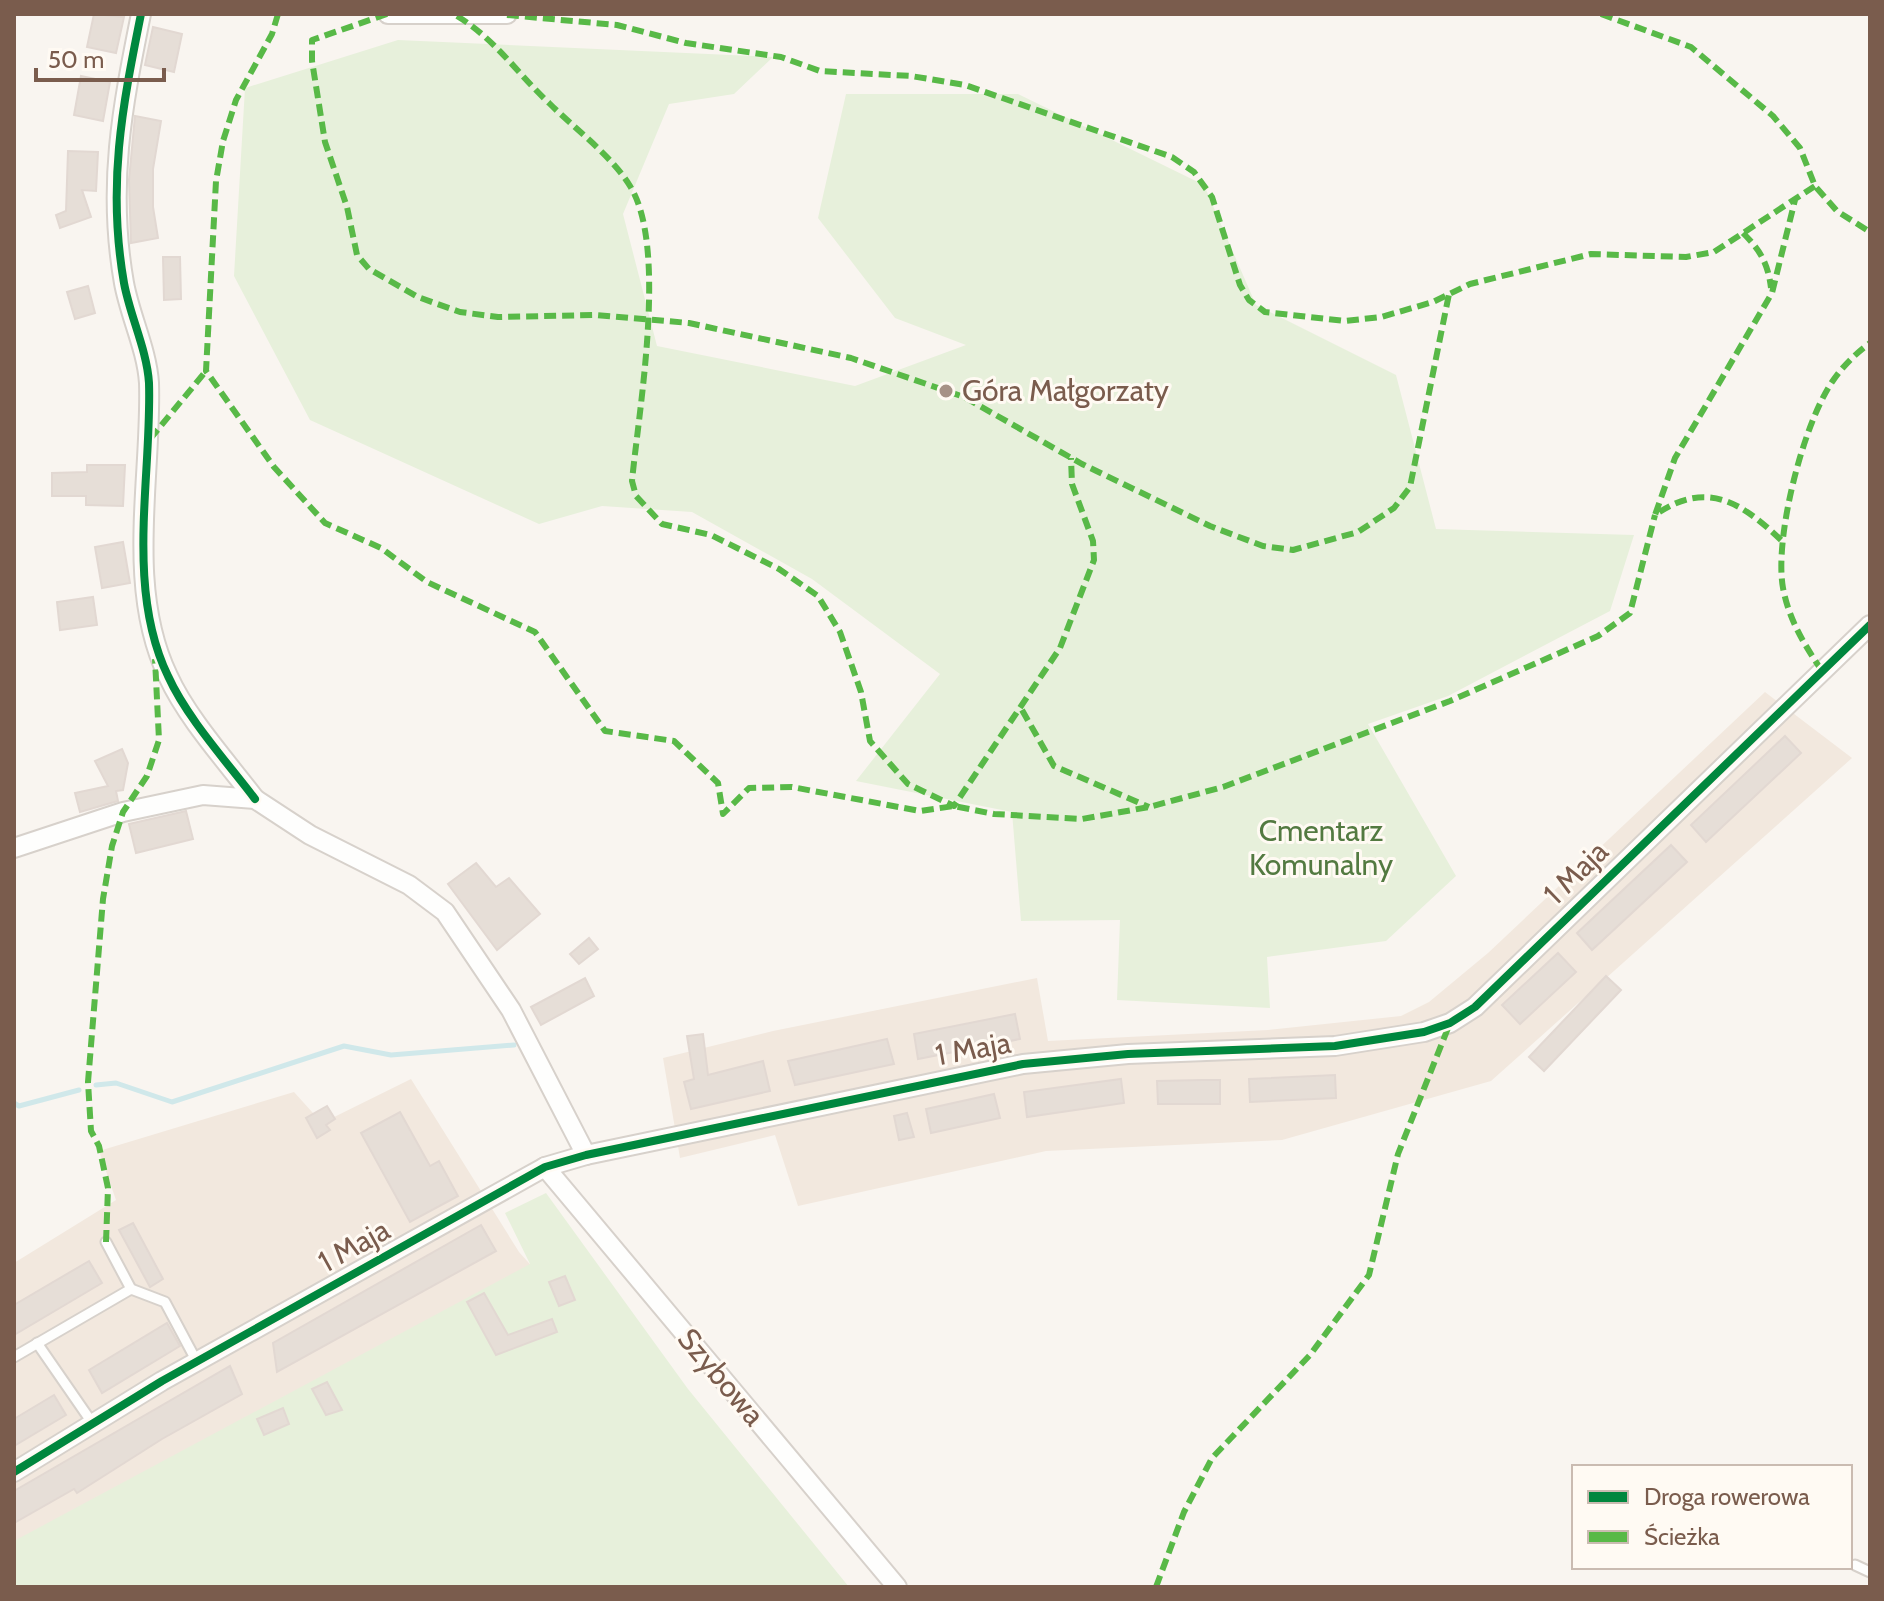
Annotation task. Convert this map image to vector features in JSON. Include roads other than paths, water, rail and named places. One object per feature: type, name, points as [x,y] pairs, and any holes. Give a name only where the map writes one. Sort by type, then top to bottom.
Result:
[{"type":"street","points":[[141,14],[121,112],[114,193],[124,283],[149,380],[142,522],[154,639],[168,677],[255,799],[310,835],[409,885],[445,912],[511,1010],[586,1155]]},
{"type":"street","points":[[388,14],[507,14]]},
{"type":"street","name":"1 Maja","points":[[14,1472],[197,1362],[545,1167],[586,1155],[1023,1064],[1128,1054],[1335,1046],[1424,1032],[1450,1023],[1475,1007],[1870,625]]},
{"type":"street","points":[[203,795],[220,781],[224,758]]},
{"type":"street","points":[[14,848],[123,812],[203,795],[255,799]]},
{"type":"street","name":"Szybowa","points":[[545,1167],[897,1587]]},
{"type":"lane","points":[[106,1242],[131,1289],[165,1302],[197,1362]]},
{"type":"lane","points":[[14,1357],[131,1289]]},
{"type":"lane","points":[[37,1343],[93,1424]]},
{"type":"lane","points":[[1855,1565],[1870,1572]]},
{"type":"waterway","points":[[96,1085],[116,1083],[172,1102],[344,1046],[391,1055],[514,1045]]},
{"type":"waterway","points":[[14,1103],[19,1106],[79,1090]]},
{"type":"place","name":"Góra Małgorzaty","points":[[946,391]]},
{"type":"park label","name":"Cmentarz Komunalny","points":[[1321,848]]}]
